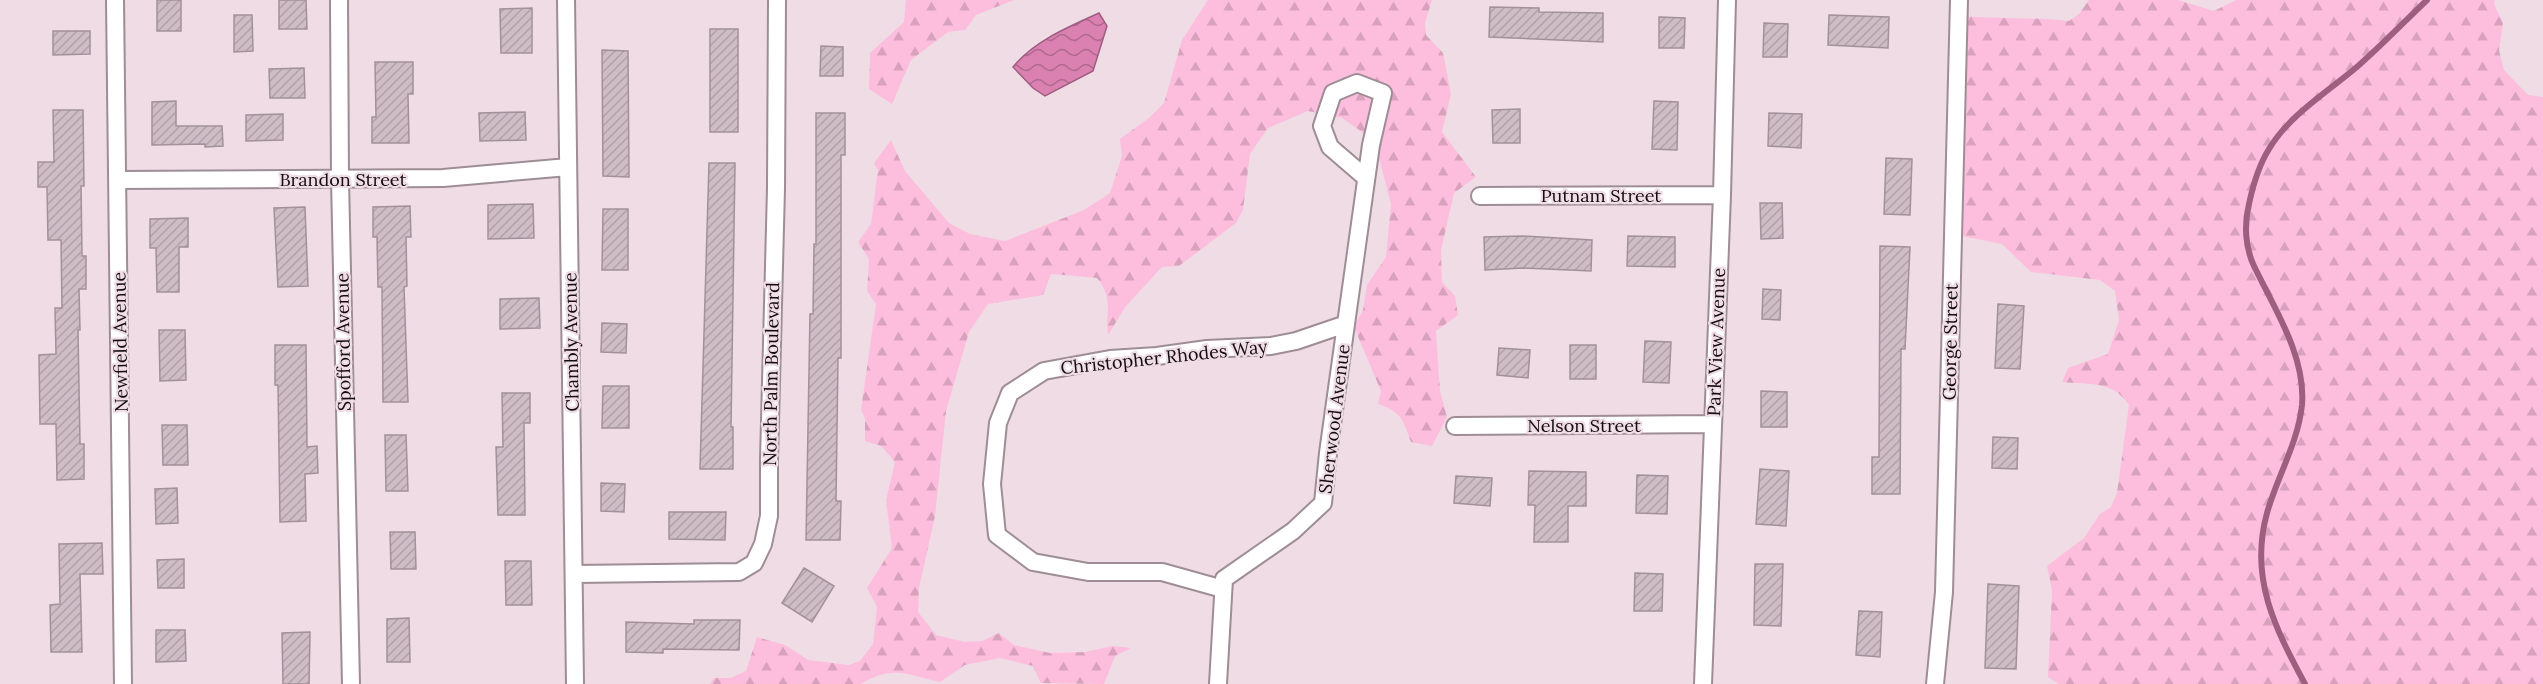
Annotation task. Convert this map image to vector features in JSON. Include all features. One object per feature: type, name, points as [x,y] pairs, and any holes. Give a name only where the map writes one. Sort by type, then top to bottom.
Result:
[{"type":"street","name":"Newfield Avenue","points":[[115,0],[123,684]]},
{"type":"street","name":"Spofford Avenue","points":[[339,0],[340,179],[351,684]]},
{"type":"street","name":"Chambly Avenue","points":[[566,0],[575,684]]},
{"type":"street","name":"North Palm Boulevard","points":[[574,574],[739,572],[754,563],[763,544],[769,516],[776,188],[777,0]]},
{"type":"street","name":"Park View Avenue","points":[[1703,684],[1722,195],[1727,0]]},
{"type":"street","name":"George Street","points":[[1935,684],[1944,592],[1959,0]]},
{"type":"street","name":"Sherwood Avenue","points":[[1223,589],[1224,579],[1293,531],[1323,503],[1366,177],[1383,93],[1357,83],[1333,93],[1322,126],[1330,147],[1366,177]]},
{"type":"street","name":"Brandon Street","points":[[118,180],[443,178],[568,167]]},
{"type":"street","name":"Putnam Street","points":[[1480,196],[1722,195]]},
{"type":"street","name":"Christopher Rhodes Way","points":[[1223,589],[1162,572],[1088,572],[1033,562],[997,536],[992,484],[998,423],[1010,393],[1044,370],[1110,359],[1207,349],[1270,346],[1296,341],[1346,324]]},
{"type":"street","name":"Nelson Street","points":[[1455,426],[1713,424]]},
{"type":"street","points":[[1218,684],[1223,589]]},
{"type":"green space","points":[[906,0],[1014,0],[976,15],[965,30],[948,32],[911,60],[892,104],[869,89],[870,53],[904,22]]},
{"type":"green space","points":[[1208,0],[1432,0],[1425,23],[1426,35],[1443,53],[1451,94],[1442,132],[1476,177],[1454,193],[1441,250],[1442,282],[1455,296],[1458,315],[1436,331],[1440,391],[1447,417],[1432,446],[1411,442],[1397,414],[1378,404],[1381,391],[1354,327],[1363,310],[1367,285],[1386,257],[1391,204],[1379,158],[1362,132],[1342,118],[1308,111],[1268,128],[1250,154],[1243,210],[1236,223],[1179,266],[1162,267],[1126,306],[1108,335],[1107,299],[1097,278],[1051,274],[1043,295],[988,304],[969,332],[946,411],[935,516],[919,588],[918,612],[936,635],[965,642],[982,641],[999,633],[1014,645],[1050,653],[1085,652],[1112,646],[1131,648],[1115,656],[1104,684],[1041,683],[1033,666],[1000,658],[965,665],[940,682],[908,674],[891,673],[860,684],[710,684],[714,678],[731,678],[746,671],[757,637],[785,645],[808,660],[849,665],[860,661],[873,644],[877,607],[867,588],[892,548],[886,500],[895,462],[881,446],[865,441],[865,418],[861,410],[876,304],[867,291],[869,259],[858,242],[871,224],[878,170],[874,163],[891,140],[905,171],[949,223],[970,234],[1005,241],[1084,210],[1110,193],[1122,156],[1120,139],[1149,118],[1164,103],[1182,40]]},
{"type":"green space","points":[[2089,0],[2178,0],[2214,11],[2236,0],[2495,0],[2494,4],[2503,23],[2499,50],[2504,70],[2528,95],[2543,97],[2543,684],[2059,684],[2048,677],[2052,590],[2047,566],[2084,538],[2100,514],[2111,507],[2117,493],[2129,405],[2115,391],[2100,385],[2062,382],[2068,368],[2108,354],[2119,320],[2115,291],[2100,280],[2031,272],[2002,244],[1951,234],[1961,16],[2069,21],[2079,14]]},
{"type":"water","points":[[1099,13],[1107,26],[1093,71],[1045,96],[1033,88],[1013,67],[1041,42]]},
{"type":"building","points":[[157,0],[181,0],[181,31],[157,31]]},
{"type":"building","points":[[279,0],[306,0],[307,29],[279,29]]},
{"type":"building","points":[[1490,7],[1539,8],[1539,12],[1603,13],[1603,42],[1489,37]]},
{"type":"building","points":[[532,8],[532,53],[501,53],[500,9]]},
{"type":"building","points":[[234,15],[252,15],[253,51],[234,52]]},
{"type":"building","points":[[1829,15],[1889,17],[1888,48],[1828,45]]},
{"type":"building","points":[[1659,17],[1685,18],[1684,48],[1659,48]]},
{"type":"building","points":[[1764,23],[1788,24],[1787,57],[1763,57]]},
{"type":"building","points":[[710,29],[738,29],[738,132],[710,132]]},
{"type":"building","points":[[53,31],[90,31],[90,54],[53,55]]},
{"type":"building","points":[[821,46],[843,47],[843,76],[820,76]]},
{"type":"building","points":[[602,50],[628,51],[629,177],[603,176]]},
{"type":"building","points":[[375,62],[413,62],[413,94],[408,94],[409,143],[372,143],[372,117],[376,117]]},
{"type":"building","points":[[304,68],[305,98],[270,98],[269,69]]},
{"type":"building","points":[[176,101],[176,126],[222,126],[223,146],[152,145],[152,102]]},
{"type":"building","points":[[1654,101],[1678,102],[1677,150],[1652,149]]},
{"type":"building","points":[[1520,109],[1520,143],[1493,143],[1492,110]]},
{"type":"building","points":[[53,110],[83,110],[82,256],[86,256],[86,289],[79,289],[80,330],[78,330],[80,444],[84,444],[84,479],[57,480],[56,424],[40,424],[39,355],[56,354],[55,308],[62,308],[61,240],[48,240],[47,187],[38,187],[38,162],[54,162]]},
{"type":"building","points":[[525,112],[526,140],[480,141],[479,113]]},
{"type":"building","points":[[816,113],[845,113],[845,155],[841,155],[841,358],[838,358],[836,501],[841,501],[840,540],[806,540],[810,314],[813,314],[814,244],[816,244]]},
{"type":"building","points":[[1769,113],[1802,114],[1801,148],[1768,146]]},
{"type":"building","points":[[283,114],[283,140],[246,141],[246,115]]},
{"type":"building","points":[[1886,158],[1912,159],[1910,215],[1884,214]]},
{"type":"building","points":[[709,163],[735,163],[731,427],[733,427],[733,469],[700,469]]},
{"type":"building","points":[[1760,203],[1782,203],[1783,238],[1761,239]]},
{"type":"building","points":[[533,204],[534,238],[488,239],[488,205]]},
{"type":"building","points":[[410,206],[411,237],[406,237],[407,286],[404,287],[408,402],[383,402],[382,287],[378,287],[377,237],[373,237],[373,207]]},
{"type":"building","points":[[305,207],[308,286],[278,287],[274,208]]},
{"type":"building","points":[[603,209],[628,209],[628,270],[602,270]]},
{"type":"building","points":[[188,218],[188,247],[179,247],[179,292],[157,292],[156,248],[150,248],[150,219]]},
{"type":"building","points":[[1522,236],[1592,240],[1591,271],[1523,268],[1485,270],[1484,237]]},
{"type":"building","points":[[1628,236],[1675,237],[1675,267],[1627,266]]},
{"type":"building","points":[[1880,246],[1910,247],[1905,349],[1901,349],[1900,494],[1872,494],[1872,457],[1879,457]]},
{"type":"building","points":[[1763,289],[1781,290],[1780,320],[1762,319]]},
{"type":"building","points":[[539,298],[540,328],[500,329],[500,299]]},
{"type":"building","points":[[1998,304],[2024,306],[2020,369],[1995,368]]},
{"type":"building","points":[[602,323],[627,324],[626,353],[601,352]]},
{"type":"building","points":[[159,330],[185,330],[186,380],[160,381]]},
{"type":"building","points":[[1645,341],[1671,342],[1669,383],[1643,382]]},
{"type":"building","points":[[275,345],[306,345],[307,447],[317,446],[318,473],[305,474],[306,521],[280,522],[278,385],[275,385]]},
{"type":"building","points":[[1570,345],[1596,345],[1596,379],[1570,379]]},
{"type":"building","points":[[1499,348],[1530,350],[1528,378],[1497,375]]},
{"type":"building","points":[[603,386],[629,386],[629,428],[602,428]]},
{"type":"building","points":[[1761,391],[1787,392],[1787,427],[1761,427]]},
{"type":"building","points":[[502,393],[530,393],[530,423],[524,423],[525,515],[498,515],[496,447],[503,447]]},
{"type":"building","points":[[162,425],[187,425],[188,465],[163,465]]},
{"type":"building","points":[[385,435],[406,435],[408,491],[386,491]]},
{"type":"building","points":[[1993,437],[2018,438],[2017,469],[1992,468]]},
{"type":"building","points":[[1760,469],[1789,471],[1786,526],[1756,524]]},
{"type":"building","points":[[1529,471],[1586,472],[1586,506],[1568,506],[1568,542],[1534,542],[1535,505],[1528,505]]},
{"type":"building","points":[[1637,475],[1668,476],[1667,514],[1636,513]]},
{"type":"building","points":[[1456,476],[1492,478],[1490,506],[1454,503]]},
{"type":"building","points":[[601,483],[625,484],[624,512],[601,511]]},
{"type":"building","points":[[177,488],[178,523],[156,524],[155,489]]},
{"type":"building","points":[[669,512],[726,512],[725,540],[669,539]]},
{"type":"building","points":[[390,532],[415,532],[416,569],[391,569]]},
{"type":"building","points":[[102,543],[103,574],[80,574],[82,652],[51,652],[50,605],[60,604],[59,544]]},
{"type":"building","points":[[184,559],[184,588],[158,588],[157,560]]},
{"type":"building","points":[[505,561],[531,561],[532,605],[506,605]]},
{"type":"building","points":[[1755,564],[1783,564],[1781,626],[1754,625]]},
{"type":"building","points":[[804,568],[834,586],[812,622],[782,603]]},
{"type":"building","points":[[1635,573],[1663,574],[1662,611],[1634,611]]},
{"type":"building","points":[[1988,584],[2019,586],[2016,669],[1985,668]]},
{"type":"building","points":[[1859,611],[1882,612],[1880,657],[1856,655]]},
{"type":"building","points":[[409,618],[410,662],[387,662],[387,619]]},
{"type":"building","points":[[694,620],[740,620],[739,650],[663,649],[663,653],[626,652],[626,622],[694,624]]},
{"type":"building","points":[[156,630],[185,630],[186,661],[156,662]]},
{"type":"building","points":[[310,632],[309,684],[283,684],[282,633]]},
{"type":"waterway","points":[[2305,684],[2275,622],[2263,581],[2261,559],[2262,537],[2267,513],[2300,419],[2302,387],[2299,369],[2287,333],[2251,259],[2246,235],[2247,212],[2259,168],[2265,155],[2287,125],[2358,66],[2427,0]]}]
